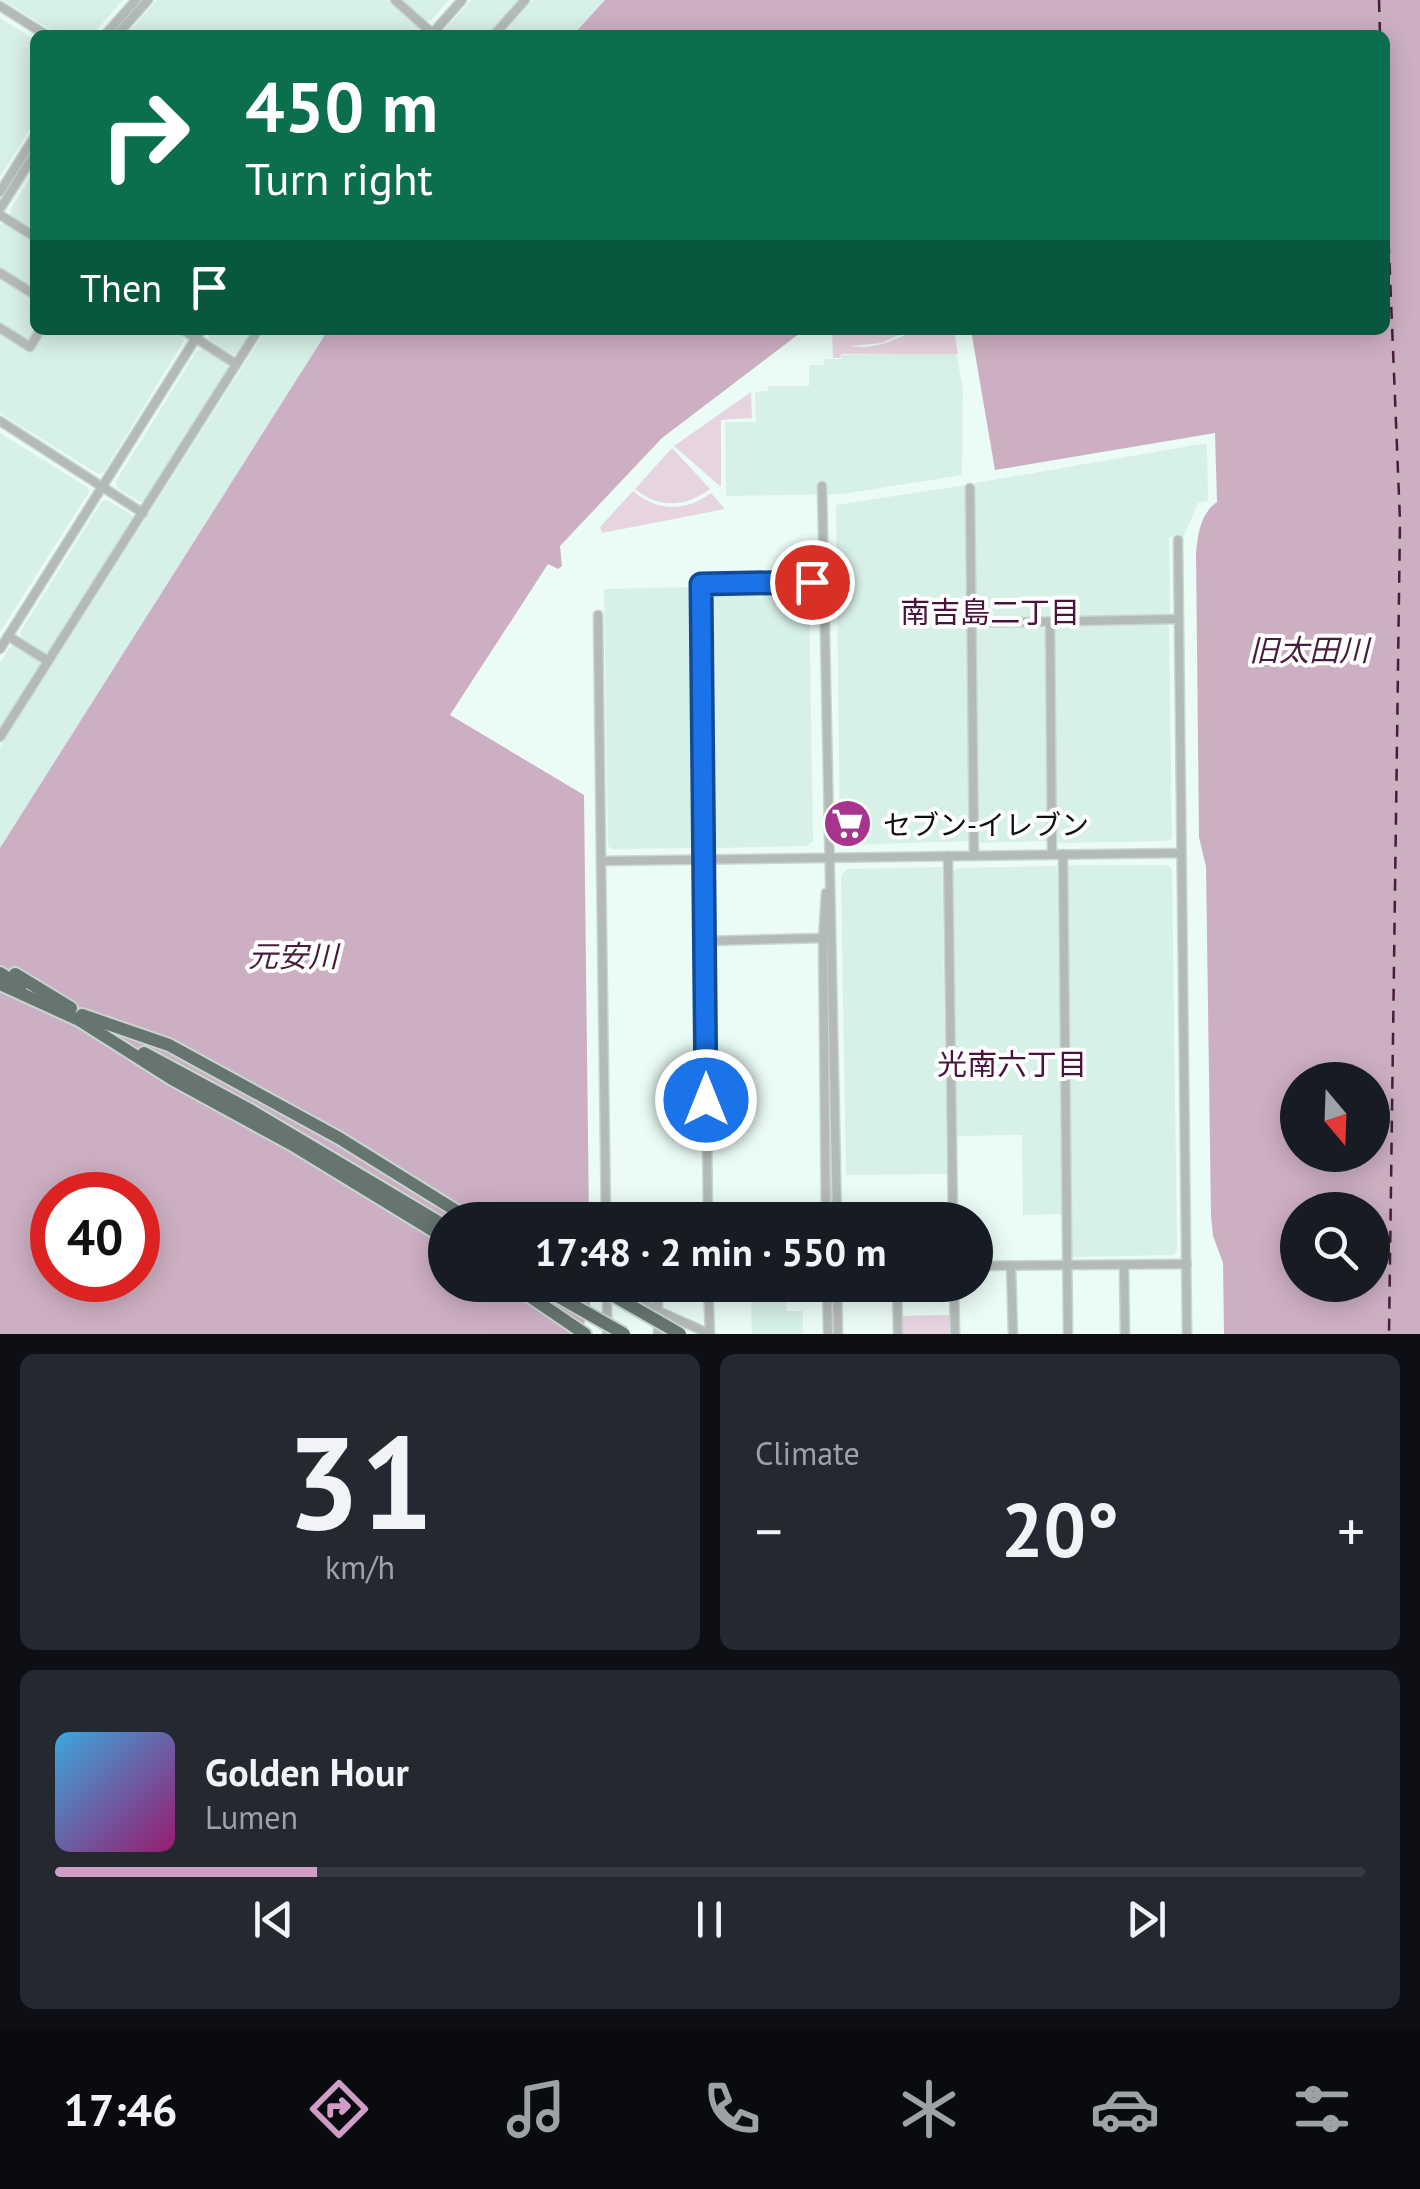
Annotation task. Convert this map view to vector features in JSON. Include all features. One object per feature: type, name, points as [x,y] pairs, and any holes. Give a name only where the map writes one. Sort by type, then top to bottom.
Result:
[{"type":"highway","points":[[0,964],[172,1079],[291,1144],[428,1228]]},
{"type":"highway","points":[[0,973],[250,1110],[428,1216]]},
{"type":"highway","points":[[0,984],[184,1053],[339,1138],[442,1202]]},
{"type":"highway","points":[[538,1302],[581,1332]]},
{"type":"highway","points":[[568,1302],[624,1334]]},
{"type":"highway","points":[[624,1302],[680,1334]]},
{"type":"street","points":[[109,30],[136,0]]},
{"type":"street","points":[[121,30],[148,0]]},
{"type":"street","points":[[395,0],[428,30]]},
{"type":"street","points":[[436,30],[462,0]]},
{"type":"street","points":[[498,30],[525,0]]},
{"type":"street","points":[[0,6],[38,30]]},
{"type":"street","points":[[0,192],[30,144]]},
{"type":"street","points":[[30,161],[0,212],[30,233]]},
{"type":"street","points":[[0,274],[30,293]]},
{"type":"street","points":[[0,328],[30,347],[37,335]]},
{"type":"street","points":[[0,649],[197,335]]},
{"type":"street","points":[[199,335],[236,364]]},
{"type":"street","points":[[0,737],[255,335]]},
{"type":"street","points":[[0,421],[143,513]]},
{"type":"street","points":[[822,486],[836,1202]]},
{"type":"street","points":[[970,488],[974,856]]},
{"type":"street","points":[[1178,540],[1187,1334]]},
{"type":"street","points":[[708,1202],[701,584],[824,582]]},
{"type":"street","points":[[598,616],[606,1202]]},
{"type":"street","points":[[972,623],[1179,619]]},
{"type":"street","points":[[1050,622],[1052,854]]},
{"type":"street","points":[[8,636],[48,661]]},
{"type":"street","points":[[602,860],[1180,853]]},
{"type":"street","points":[[1062,854],[1068,1334]]},
{"type":"street","points":[[948,856],[953,1202]]},
{"type":"street","points":[[826,1202],[823,938],[828,858]]},
{"type":"street","points":[[705,941],[823,938]]},
{"type":"street","points":[[1124,1264],[1126,1334]]},
{"type":"street","points":[[993,1266],[1186,1264]]},
{"type":"street","points":[[1011,1266],[1012,1334]]},
{"type":"street","points":[[606,1302],[607,1334]]},
{"type":"street","points":[[643,1302],[710,1334],[709,1302]]},
{"type":"street","points":[[658,1302],[658,1334]]},
{"type":"street","points":[[827,1302],[828,1334]]},
{"type":"street","points":[[837,1302],[838,1334]]},
{"type":"street","points":[[897,1302],[898,1334]]},
{"type":"street","points":[[954,1302],[955,1334]]},
{"type":"shaded area","points":[[3,0],[123,0],[96,30],[51,30]]},
{"type":"shaded area","points":[[157,0],[387,0],[418,30],[130,30]]},
{"type":"shaded area","points":[[402,0],[449,0],[431,20],[425,21]]},
{"type":"shaded area","points":[[471,0],[518,0],[491,30],[444,30]]},
{"type":"shaded area","points":[[533,0],[605,0],[578,30],[506,30]]},
{"type":"shaded area","points":[[0,18],[30,37],[30,129],[0,177]]},
{"type":"shaded area","points":[[30,178],[30,228],[11,216],[10,210]]},
{"type":"shaded area","points":[[5,223],[30,240],[30,288],[0,270],[0,225]]},
{"type":"shaded area","points":[[0,277],[30,296],[30,335],[35,335],[27,342],[0,325]]},
{"type":"shaded area","points":[[0,332],[31,352],[42,335],[180,335],[184,341],[104,472],[98,474],[0,413]]},
{"type":"shaded area","points":[[209,335],[250,335],[238,354],[233,355],[209,339]]},
{"type":"shaded area","points":[[263,335],[325,335],[0,848],[0,747]]},
{"type":"shaded area","points":[[832,335],[899,335],[881,343],[850,346],[867,347],[883,344],[906,335],[955,335],[958,354],[841,354],[840,358],[833,358]]},
{"type":"shaded area","points":[[203,349],[228,368],[146,500],[140,502],[117,488],[116,481],[196,352]]},
{"type":"shaded area","points":[[956,353],[963,389],[962,475],[842,494],[726,496],[725,422],[756,422],[755,392],[768,391],[768,386],[809,386],[809,365],[824,365],[825,359],[841,359],[841,355]]},
{"type":"shaded area","points":[[751,392],[752,418],[721,420],[721,487],[674,446]]},
{"type":"shaded area","points":[[0,433],[87,487],[89,492],[0,632]]},
{"type":"shaded area","points":[[1207,443],[1208,501],[1198,503],[1183,538],[1169,537],[1167,616],[980,618],[976,614],[975,483]]},
{"type":"shaded area","points":[[672,448],[710,489],[682,502],[663,503],[635,489]]},
{"type":"shaded area","points":[[966,485],[970,841],[846,845],[840,840],[836,505]]},
{"type":"shaded area","points":[[633,491],[652,503],[672,507],[692,504],[711,493],[725,509],[602,533],[600,527]]},
{"type":"shaded area","points":[[107,500],[132,515],[133,520],[50,652],[45,653],[22,638],[20,632],[102,501]]},
{"type":"shaded area","points":[[809,585],[813,841],[806,846],[713,848],[706,591]]},
{"type":"shaded area","points":[[695,587],[699,845],[612,849],[608,846],[604,589]]},
{"type":"shaded area","points":[[1166,624],[1172,838],[1060,843],[1056,840],[1054,630],[1056,626]]},
{"type":"shaded area","points":[[1041,626],[1045,630],[1047,841],[980,843],[975,632],[979,627]]},
{"type":"shaded area","points":[[15,646],[40,661],[41,666],[0,729],[0,663],[10,647]]},
{"type":"shaded area","points":[[1068,865],[1167,865],[1172,869],[1177,1251],[1173,1255],[1071,1254]]},
{"type":"shaded area","points":[[1057,866],[1064,1214],[1023,1215],[1022,1135],[957,1136],[953,872],[957,868]]},
{"type":"shaded area","points":[[942,867],[947,1174],[846,1175],[841,876],[847,869]]},
{"type":"shaded area","points":[[751,1302],[786,1302],[787,1311],[803,1311],[803,1334],[752,1334]]},
{"type":"shaded area","points":[[949,1315],[949,1334],[900,1334],[899,1316]]},
{"type":"water","name":"旧太田川","points":[[605,0],[1420,0],[1420,1334],[1224,1334],[1223,1263],[1213,1236],[1211,1216],[1206,867],[1199,837],[1196,553],[1203,518],[1217,502],[1215,433],[995,470],[972,335],[1390,335],[1390,30],[578,30]]},
{"type":"water","name":"元安川","points":[[325,335],[797,335],[662,438],[560,546],[562,566],[558,569],[548,564],[450,715],[584,795],[589,1202],[428,1202],[428,1302],[590,1302],[590,1308],[585,1310],[584,1334],[0,1334],[0,848]]},
{"type":"ferry route","points":[[1379,0],[1380,30]]},
{"type":"ferry route","points":[[1389,1334],[1400,521],[1390,276]]},
{"type":"place","name":"セブン-イレブン","points":[[848,824]]},
{"type":"district","name":"南吉島二丁目","points":[[990,611]]},
{"type":"district","name":"光南六丁目","points":[[1012,1063]]},
{"type":"route","points":[[706,1100],[701,584],[812,582]]}]
